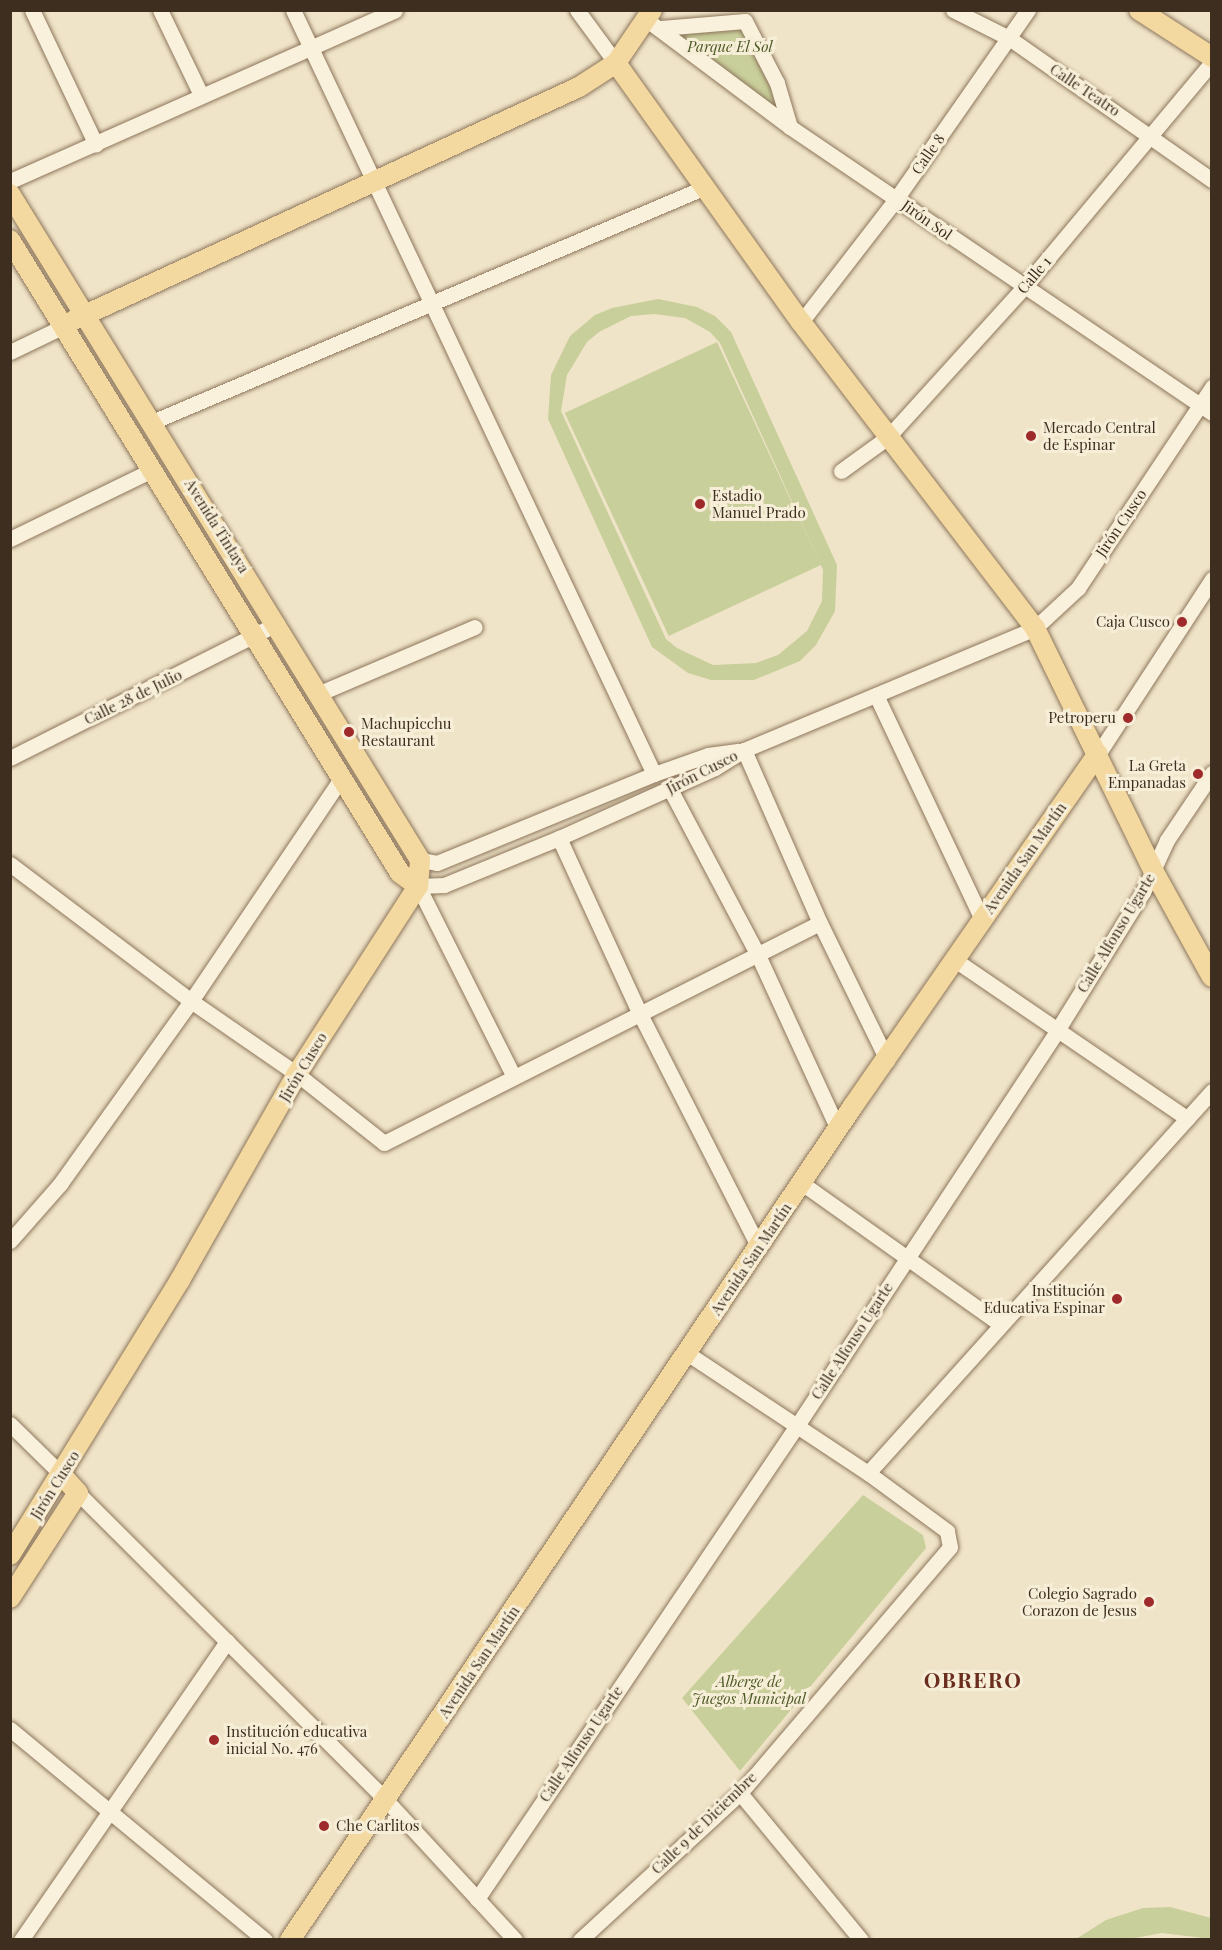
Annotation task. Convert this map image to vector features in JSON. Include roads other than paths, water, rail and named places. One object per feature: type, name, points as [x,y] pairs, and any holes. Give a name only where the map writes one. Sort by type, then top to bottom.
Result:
[{"type":"main road","points":[[1138,10],[1212,57]]},
{"type":"main road","points":[[64,326],[579,87],[616,63],[653,20]]},
{"type":"main road","points":[[616,63],[703,188],[801,322],[1035,628],[1154,872],[1212,977]]},
{"type":"main road","name":"Avenida Tintaya","points":[[10,194],[320,693],[420,860]]},
{"type":"main road","name":"Avenida Tintaya","points":[[10,240],[400,873],[418,886]]},
{"type":"main road","name":"Avenida San Martín","points":[[290,1940],[803,1185],[838,1129],[1098,754]]},
{"type":"main road","points":[[418,886],[420,860]]},
{"type":"main road","name":"Jirón Cusco","points":[[10,1555],[62,1475],[180,1280],[297,1074],[418,886]]},
{"type":"main road","points":[[62,1475],[78,1492]]},
{"type":"main road","name":"Jirón Cusco","points":[[10,1598],[78,1492]]},
{"type":"street","points":[[32,10],[96,145]]},
{"type":"street","points":[[160,10],[201,95]]},
{"type":"street","points":[[293,10],[654,774]]},
{"type":"street","points":[[10,181],[96,145],[201,95],[312,51],[395,10]]},
{"type":"street","points":[[577,10],[616,63]]},
{"type":"street","name":"Calle Teatro","points":[[953,10],[1009,38],[1212,180]]},
{"type":"street","name":"Calle 8","points":[[801,322],[896,199],[1028,10]]},
{"type":"street","points":[[653,20],[745,21],[777,83],[790,127]]},
{"type":"street","name":"Jirón Sol","points":[[653,20],[790,127],[1023,288],[1205,409]]},
{"type":"street","name":"Calle 1","points":[[841,471],[888,437],[1023,288],[1212,62]]},
{"type":"street","points":[[152,422],[431,306],[703,188]]},
{"type":"street","points":[[10,352],[64,326]]},
{"type":"street","name":"Jirón Cusco","points":[[418,886],[444,885],[559,838],[670,789],[744,750],[1035,628],[1078,588],[1205,409],[1212,387]]},
{"type":"street","points":[[10,539],[152,470]]},
{"type":"street","name":"Avenida San Martín","points":[[1098,754],[1212,579]]},
{"type":"street","name":"Calle 28 de Julio","points":[[10,758],[277,624]]},
{"type":"street","points":[[320,693],[475,627]]},
{"type":"street","points":[[876,695],[982,919]]},
{"type":"street","points":[[744,750],[820,923],[887,1060]]},
{"type":"street","name":"Jirón Cusco","points":[[420,860],[437,863],[654,774],[708,755],[744,750]]},
{"type":"street","name":"Calle Alfonso Ugarte","points":[[477,1899],[796,1427],[1058,1029],[1154,872],[1167,840],[1212,773]]},
{"type":"street","points":[[10,1240],[60,1184],[191,1001],[341,779]]},
{"type":"street","points":[[670,789],[757,953],[838,1129]]},
{"type":"street","points":[[559,838],[640,1014],[759,1248]]},
{"type":"street","points":[[10,864],[191,1001],[297,1074],[384,1143],[820,923]]},
{"type":"street","points":[[418,886],[514,1077]]},
{"type":"street","points":[[956,960],[1187,1118]]},
{"type":"street","points":[[687,1353],[868,1473],[1212,1090]]},
{"type":"street","points":[[803,1185],[1000,1324]]},
{"type":"street","points":[[10,1425],[62,1475]]},
{"type":"street","name":"Calle 9 de Diciembre","points":[[580,1940],[740,1793],[950,1547],[947,1531],[868,1473]]},
{"type":"street","points":[[78,1492],[386,1800],[477,1899],[508,1937]]},
{"type":"street","points":[[21,1940],[227,1641]]},
{"type":"street","points":[[10,1730],[265,1940]]},
{"type":"street","points":[[740,1793],[853,1936]]},
{"type":"place","name":"Mercado Central de Espinar","points":[[1031,436]]},
{"type":"place","name":"Estadio Manuel Prado","points":[[700,504]]},
{"type":"place","name":"Caja Cusco","points":[[1182,622]]},
{"type":"place","name":"Petroperu","points":[[1128,718]]},
{"type":"place","name":"Machupicchu Restaurant","points":[[349,732]]},
{"type":"place","name":"La Greta Empanadas","points":[[1198,774]]},
{"type":"place","name":"Institución Educativa Espinar","points":[[1117,1299]]},
{"type":"place","name":"Colegio Sagrado Corazon de Jesus","points":[[1149,1602]]},
{"type":"place","name":"Institución educativa inicial No. 476","points":[[214,1740]]},
{"type":"place","name":"Che Carlitos","points":[[324,1826]]},
{"type":"district","name":"OBRERO","points":[[973,1679]]},
{"type":"park label","name":"Parque El Sol","points":[[730,47]]},
{"type":"park label","name":"Alberge de Juegos Municipal","points":[[749,1690]]}]
